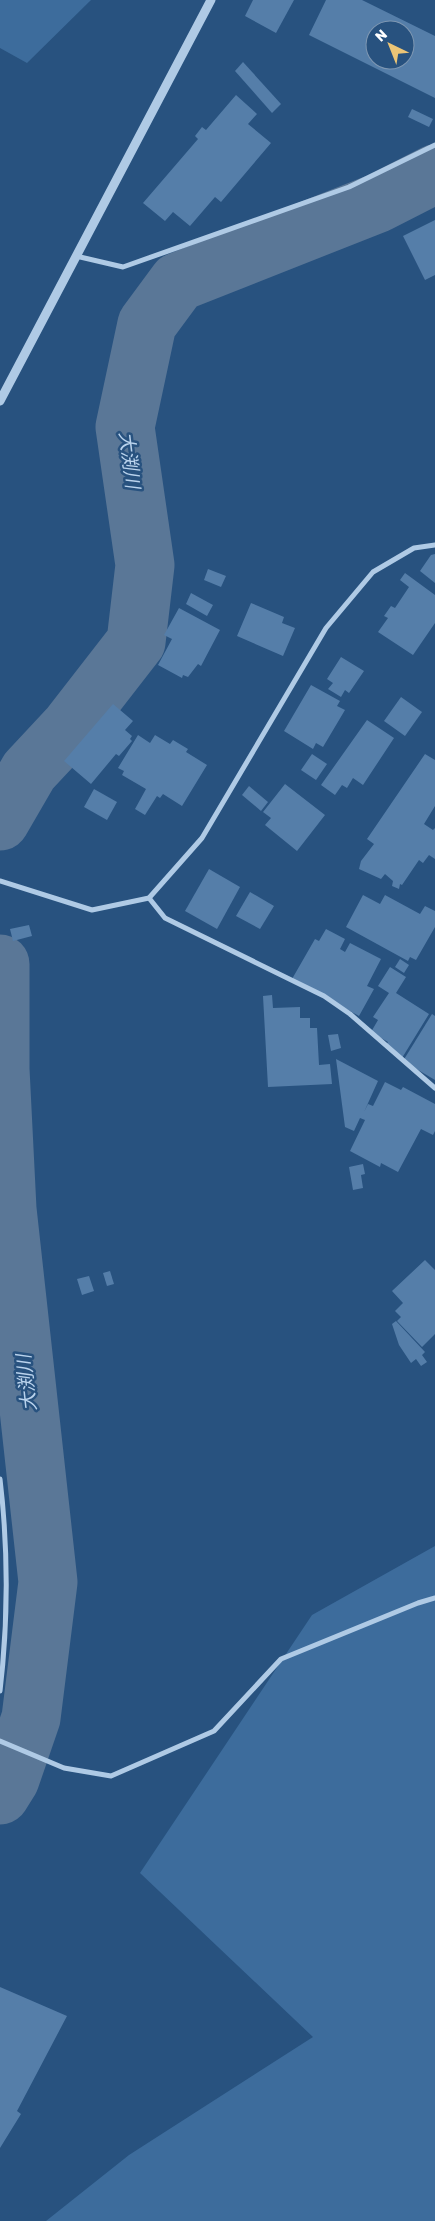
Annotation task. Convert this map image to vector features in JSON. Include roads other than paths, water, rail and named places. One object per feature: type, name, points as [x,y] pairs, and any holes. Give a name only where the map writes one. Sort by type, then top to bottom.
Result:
[{"type":"street","points":[[0,401],[212,0]]},
{"type":"street","points":[[76,256],[123,267],[349,187],[435,145]]},
{"type":"street","points":[[0,881],[92,910],[149,898],[202,838],[326,628],[373,572],[414,548],[435,545]]},
{"type":"street","points":[[149,898],[166,918],[324,996],[350,1014],[435,1088]]},
{"type":"street","points":[[0,1479],[3,1506],[5,1623],[0,1691]]},
{"type":"street","points":[[0,1740],[64,1768],[111,1776],[214,1731],[281,1659],[418,1603],[435,1598]]},
{"type":"waterway","name":"大渕川","points":[[0,821],[29,771],[70,727],[136,642],[145,565],[125,427],[147,324],[178,282],[378,203],[435,174]]},
{"type":"waterway","name":"大渕川","points":[[0,964],[0,1069],[7,1209],[48,1582],[31,1718],[10,1779],[0,1795]]}]
